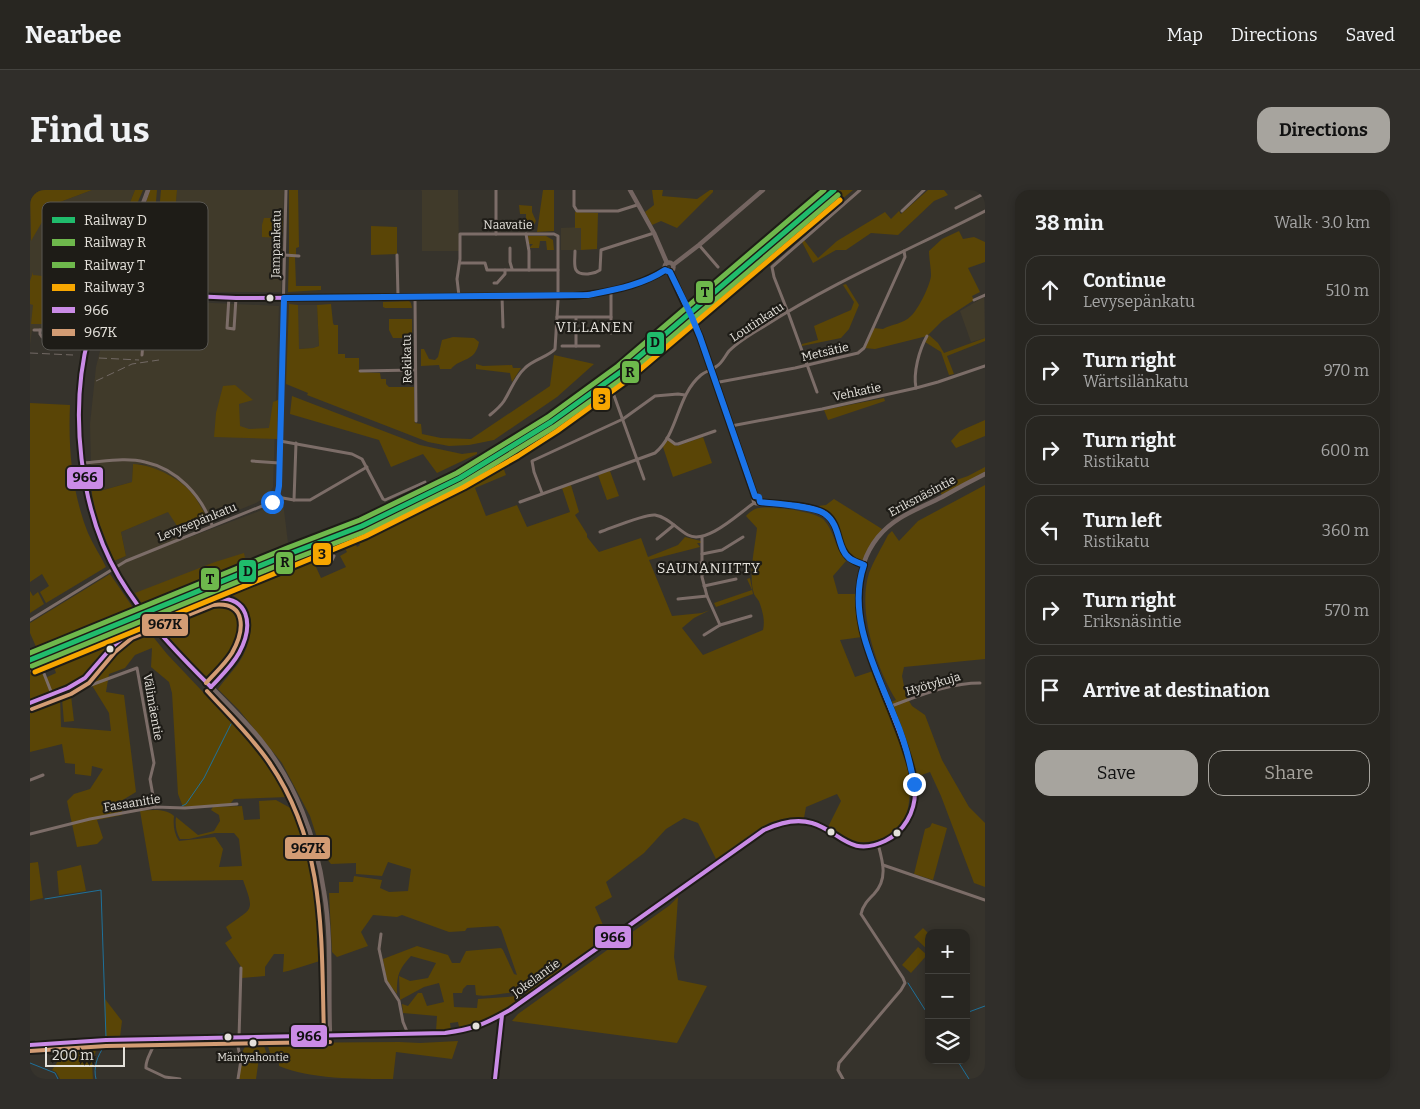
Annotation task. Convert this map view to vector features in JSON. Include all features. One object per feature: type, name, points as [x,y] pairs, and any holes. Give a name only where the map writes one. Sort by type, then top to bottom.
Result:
[{"type":"street","points":[[143,202],[148,190]]},
{"type":"street","name":"Jampankatu","points":[[284,298],[286,190]]},
{"type":"street","points":[[496,190],[496,234]]},
{"type":"street","points":[[574,190],[574,206],[577,211],[618,211],[637,204]]},
{"type":"street","points":[[630,190],[654,233],[667,263],[673,265]]},
{"type":"street","points":[[208,296],[284,298],[558,296],[588,295],[611,291],[673,270],[673,265],[763,190]]},
{"type":"street","points":[[817,392],[774,277],[773,265],[860,190]]},
{"type":"street","points":[[902,211],[924,190]]},
{"type":"street","points":[[956,208],[985,194]]},
{"type":"street","name":"Loutinkatu","points":[[520,502],[655,453],[661,448],[667,438],[685,395],[696,380],[720,364],[724,356],[733,348],[788,312],[985,211]]},
{"type":"street","points":[[576,251],[575,268],[578,272],[582,274],[594,273],[600,270],[601,250],[654,233]]},
{"type":"street","name":"Naavatie","points":[[460,263],[460,234],[555,234],[558,236],[558,270]]},
{"type":"street","points":[[526,234],[529,251],[529,270]]},
{"type":"street","points":[[699,245],[718,267]]},
{"type":"street","points":[[510,248],[512,270]]},
{"type":"street","name":"Metsätie","points":[[714,383],[858,353],[864,348],[906,257],[904,251]]},
{"type":"street","points":[[284,255],[299,256]]},
{"type":"street","points":[[397,255],[398,296]]},
{"type":"street","points":[[459,296],[457,279],[460,263],[483,263],[486,265],[487,270],[558,270],[555,349],[552,353],[537,359],[524,368],[513,383],[504,401],[490,415]]},
{"type":"street","points":[[667,263],[664,266],[691,315],[755,496],[753,499],[754,503]]},
{"type":"street","points":[[494,283],[497,283],[505,274],[506,269]]},
{"type":"street","points":[[611,291],[611,333]]},
{"type":"street","points":[[974,300],[985,295]]},
{"type":"street","points":[[502,296],[502,327]]},
{"type":"street","points":[[229,297],[227,328],[234,329],[236,298]]},
{"type":"street","name":"Rekikatu","points":[[415,297],[416,421]]},
{"type":"street","points":[[284,298],[277,497],[294,500],[313,499],[367,467]]},
{"type":"street","points":[[557,317],[611,318]]},
{"type":"street","points":[[576,318],[576,346]]},
{"type":"street","points":[[34,330],[40,330],[42,337]]},
{"type":"street","points":[[644,479],[612,392],[614,387],[674,336]]},
{"type":"street","points":[[916,388],[914,375],[923,342],[927,336]]},
{"type":"street","points":[[562,346],[599,346]]},
{"type":"street","points":[[86,350],[82,365],[79,416],[83,463],[95,525],[109,560],[131,597],[163,637],[242,719],[275,760],[289,782],[311,837],[325,892],[330,1036]]},
{"type":"street","points":[[142,350],[142,355]]},
{"type":"street","name":"Vehkatie","points":[[731,426],[916,388],[985,366]]},
{"type":"street","points":[[360,371],[415,370]]},
{"type":"street","points":[[542,494],[532,461],[622,419],[655,396],[685,395]]},
{"type":"street","points":[[667,438],[678,444],[716,431]]},
{"type":"street","points":[[280,440],[352,454],[362,459],[382,499],[385,500],[425,482]]},
{"type":"street","points":[[294,500],[296,443]]},
{"type":"street","points":[[83,463],[126,460],[144,462],[161,468],[176,476],[194,492],[212,525]]},
{"type":"street","points":[[252,461],[279,463]]},
{"type":"street","name":"Eriksnäsintie","points":[[878,844],[894,836],[903,827],[910,815],[914,802],[914,784],[904,740],[868,650],[862,624],[858,591],[864,565],[870,549],[890,525],[910,512],[985,474]]},
{"type":"street","points":[[755,496],[759,497],[760,502]]},
{"type":"street","name":"Levysepänkatu","points":[[30,620],[126,561],[272,502],[277,497]]},
{"type":"street","points":[[600,532],[648,515],[662,517],[688,536],[702,536],[735,519],[754,503],[760,502],[812,509],[826,514],[836,528],[846,555],[850,559],[864,565]]},
{"type":"street","points":[[658,539],[674,525]]},
{"type":"street","points":[[702,536],[701,564],[704,586],[720,625]]},
{"type":"street","points":[[702,554],[722,550],[743,537]]},
{"type":"street","points":[[219,597],[218,592],[220,590],[275,568],[293,563],[319,551],[334,556],[332,560]]},
{"type":"street","points":[[668,569],[701,564]]},
{"type":"street","points":[[704,586],[736,579]]},
{"type":"street","points":[[30,703],[68,688],[85,678],[111,648],[129,634],[219,597],[229,596],[242,605],[247,621],[247,631],[241,650],[235,660],[211,688]]},
{"type":"street","points":[[678,599],[707,596]]},
{"type":"street","points":[[704,635],[720,625],[751,616]]},
{"type":"street","points":[[30,670],[41,666],[52,694]]},
{"type":"street","name":"Välimäentie","points":[[85,678],[91,685],[137,668],[154,763],[150,779],[155,807]]},
{"type":"street","name":"Hyötykuja","points":[[891,706],[939,690],[968,683],[980,684]]},
{"type":"street","points":[[30,780],[43,775]]},
{"type":"street","name":"Fasaanitie","points":[[30,834],[90,819],[155,807],[185,808],[238,804]]},
{"type":"street","name":"Jokelantie","points":[[30,1044],[36,1046],[42,1043],[154,1039],[408,1034],[462,1031],[484,1024],[502,1015],[757,833],[771,826],[782,822],[801,821],[813,823],[843,841],[854,845],[878,844]]},
{"type":"street","points":[[843,1079],[838,1070],[839,1063],[905,984],[861,914],[866,903],[882,884],[883,864],[878,844]]},
{"type":"street","points":[[883,864],[985,900]]},
{"type":"street","points":[[381,934],[379,950],[386,981],[400,1001],[403,1022],[408,1034]]},
{"type":"street","points":[[238,1079],[241,1060],[237,1038],[241,968]]},
{"type":"street","points":[[495,1079],[502,1015]]},
{"type":"street","points":[[154,1039],[154,1049],[145,1065],[146,1068],[165,1077],[180,1079]]},
{"type":"shaded area","points":[[30,190],[92,190],[60,202],[42,202],[42,222],[31,241]]},
{"type":"shaded area","points":[[92,190],[135,190],[130,202],[60,202]]},
{"type":"shaded area","points":[[135,190],[143,190],[138,202],[130,202]]},
{"type":"shaded area","points":[[150,190],[157,190],[156,202],[146,202]]},
{"type":"shaded area","points":[[161,190],[177,190],[176,202],[160,202]]},
{"type":"shaded area","points":[[177,190],[284,190],[281,292],[208,292],[208,202],[176,202]]},
{"type":"shaded area","points":[[289,190],[298,190],[299,247],[296,248],[296,255],[289,255]]},
{"type":"shaded area","points":[[421,190],[458,190],[459,251],[422,251]]},
{"type":"shaded area","points":[[543,190],[554,190],[554,231],[537,232]]},
{"type":"shaded area","points":[[652,190],[663,190],[662,196],[697,199],[710,190],[713,190],[713,192],[677,228],[661,221],[652,225],[645,212],[654,205]]},
{"type":"shaded area","points":[[839,190],[853,190],[815,222],[766,268],[747,274],[740,286],[734,291],[721,291]]},
{"type":"shaded area","points":[[928,190],[944,190],[948,195],[934,201],[898,235],[871,233],[846,250],[836,250],[813,263],[802,242],[804,240],[818,258],[837,241],[885,212],[891,219],[899,211],[901,214]]},
{"type":"shaded area","points":[[519,205],[532,206],[532,212],[536,221],[533,227],[526,226],[526,214],[520,214]]},
{"type":"shaded area","points":[[575,212],[598,213],[597,249],[581,250],[581,228],[575,228]]},
{"type":"shaded area","points":[[264,218],[283,218],[282,238],[262,237]]},
{"type":"shaded area","points":[[42,221],[42,332],[32,331],[30,345],[30,241]]},
{"type":"shaded area","points":[[371,226],[397,227],[397,254],[371,255]]},
{"type":"shaded area","points":[[581,227],[581,250],[561,250],[561,228]]},
{"type":"shaded area","points":[[959,231],[963,239],[974,237],[985,242],[985,262],[968,268],[980,292],[972,296],[974,300],[942,321],[927,336],[875,349],[864,348],[873,328],[883,329],[905,321],[914,313],[924,297],[929,284],[931,272],[929,251],[942,239]]},
{"type":"shaded area","points":[[528,236],[546,236],[553,240],[554,250],[547,250],[546,241],[540,241],[539,248],[530,248],[533,244],[529,244]]},
{"type":"shaded area","points":[[289,257],[295,257],[296,286],[321,286],[321,290],[288,292]]},
{"type":"shaded area","points":[[33,272],[33,275],[42,276],[42,324],[31,324],[33,305],[30,304],[30,281]]},
{"type":"shaded area","points":[[846,284],[859,305],[849,329],[841,338],[802,346],[802,344],[818,340],[814,326],[851,310],[854,302],[843,285]]},
{"type":"shaded area","points":[[984,297],[985,338],[971,342],[960,311]]},
{"type":"shaded area","points":[[409,301],[412,308],[383,307],[383,302]]},
{"type":"shaded area","points":[[208,303],[279,306],[273,487],[268,496],[256,503],[209,522],[194,495],[172,476],[143,464],[133,464],[132,482],[100,491],[99,466],[91,466],[90,424],[96,367],[100,350],[208,350]]},
{"type":"shaded area","points":[[289,304],[298,305],[299,349],[319,346],[317,305],[331,304],[333,323],[338,325],[338,354],[345,354],[345,358],[359,358],[359,372],[380,373],[381,379],[386,379],[386,384],[389,387],[414,387],[415,423],[421,424],[422,434],[441,438],[471,439],[550,386],[554,355],[594,364],[557,397],[494,440],[469,445],[449,446],[428,442],[307,395],[308,393],[286,384]]},
{"type":"shaded area","points":[[298,305],[317,305],[319,346],[298,349]]},
{"type":"shaded area","points":[[389,319],[412,319],[412,338],[393,338],[389,330]]},
{"type":"shaded area","points":[[929,335],[938,343],[944,353],[985,338],[985,341],[947,356],[954,374],[949,375],[941,352],[925,342]]},
{"type":"shaded area","points":[[453,337],[474,338],[479,342],[477,349],[471,357],[451,369],[440,369],[439,365],[421,366],[421,349],[424,349],[429,359],[435,360],[438,357],[442,340]]},
{"type":"shaded area","points":[[476,364],[483,366],[512,365],[513,368],[521,368],[512,382],[510,373],[476,369]]},
{"type":"shaded area","points":[[235,385],[253,400],[239,404],[240,426],[249,429],[269,428],[273,402],[278,400],[277,439],[214,437],[216,413],[223,386]]},
{"type":"shaded area","points":[[292,396],[420,445],[462,454],[477,452],[477,454],[437,473],[423,454],[391,467],[379,440],[290,414]]},
{"type":"shaded area","points":[[884,398],[885,401],[828,420],[824,410]]},
{"type":"shaded area","points":[[30,403],[70,405],[72,470],[78,502],[88,533],[106,567],[46,603],[40,592],[49,586],[42,574],[30,582]]},
{"type":"shaded area","points":[[985,420],[985,436],[956,448],[951,441],[960,431]]},
{"type":"shaded area","points":[[703,437],[712,463],[673,477],[663,447],[667,440],[677,446]]},
{"type":"shaded area","points":[[133,464],[159,470],[183,484],[195,497],[209,522],[181,532],[168,512],[121,532],[126,556],[114,561],[96,515],[92,494],[91,466],[99,466],[100,491],[132,482]]},
{"type":"shaded area","points":[[502,464],[506,475],[475,488],[486,516],[517,505],[527,527],[570,512],[562,488],[571,485],[579,512],[575,515],[587,537],[599,552],[641,538],[648,557],[678,545],[685,537],[701,541],[701,543],[697,543],[700,547],[649,560],[672,616],[702,613],[710,610],[694,618],[682,628],[703,655],[763,630],[763,614],[752,587],[752,561],[757,528],[746,516],[755,509],[765,508],[793,510],[812,514],[824,520],[846,561],[833,576],[838,594],[856,594],[856,605],[862,637],[840,640],[855,677],[873,671],[886,704],[896,700],[882,672],[870,639],[865,604],[866,588],[871,568],[888,535],[892,531],[899,541],[918,521],[985,485],[985,659],[904,667],[902,676],[906,696],[912,706],[925,715],[942,760],[969,807],[985,823],[985,887],[974,883],[930,772],[910,779],[908,808],[901,824],[884,838],[869,842],[862,843],[848,840],[828,827],[841,801],[837,794],[806,807],[804,818],[783,819],[769,823],[716,859],[698,823],[684,818],[666,829],[644,853],[606,882],[612,897],[595,907],[608,936],[527,994],[514,992],[476,995],[475,985],[467,985],[462,993],[453,993],[454,1007],[477,1008],[478,999],[520,996],[523,998],[493,1017],[460,1031],[458,1022],[450,1023],[451,1031],[436,1031],[437,1016],[403,1013],[402,1004],[408,1006],[418,993],[422,993],[427,1006],[444,1002],[439,983],[424,987],[400,1000],[399,976],[410,981],[428,978],[436,963],[411,956],[403,965],[399,974],[397,994],[387,981],[383,959],[417,946],[448,955],[452,963],[460,963],[466,951],[501,948],[514,974],[517,975],[501,929],[498,926],[467,928],[465,931],[449,932],[402,915],[397,917],[373,915],[361,932],[368,946],[337,957],[332,952],[329,893],[339,893],[339,882],[353,882],[354,876],[382,880],[380,888],[389,892],[408,891],[411,869],[388,862],[382,876],[356,874],[356,863],[331,864],[322,853],[310,816],[282,763],[239,710],[218,689],[238,664],[250,634],[248,614],[244,606],[237,598],[227,593],[293,566],[311,556],[321,578],[346,567],[340,556],[347,552],[342,543],[352,538],[357,547],[360,545],[355,536],[389,522]]},
{"type":"shaded area","points":[[985,467],[985,472],[942,495],[936,487],[968,476]]},
{"type":"shaded area","points":[[610,471],[619,496],[607,500],[598,475]]},
{"type":"shaded area","points":[[834,499],[882,529],[861,562],[847,554],[838,529],[832,519],[823,512],[810,507],[826,505]]},
{"type":"shaded area","points":[[283,502],[288,543],[142,606],[114,561],[126,556],[121,532],[169,511],[185,539]]},
{"type":"shaded area","points":[[244,553],[245,558],[243,561],[142,604],[135,593],[215,562]]},
{"type":"shaded area","points":[[110,574],[134,609],[37,649],[30,633],[30,623]]},
{"type":"shaded area","points":[[750,578],[753,594],[716,607],[714,603],[752,590],[747,579]]},
{"type":"shaded area","points":[[30,591],[33,596],[38,592],[44,604],[30,613]]},
{"type":"shaded area","points":[[222,599],[234,601],[241,608],[243,620],[242,633],[230,660],[221,671],[210,677],[204,675],[157,625]]},
{"type":"shaded area","points":[[140,620],[142,624],[118,637],[85,675],[53,692],[55,697],[60,696],[61,727],[111,731],[109,713],[88,679],[115,647],[130,636],[146,628],[167,654],[202,691],[236,722],[288,797],[234,799],[230,804],[183,807],[178,794],[172,693],[169,682],[151,667],[152,648],[135,655],[125,668],[109,674],[106,692],[124,695],[136,792],[121,801],[122,815],[97,820],[103,838],[97,844],[77,847],[67,801],[74,794],[90,789],[103,769],[92,766],[91,776],[75,774],[75,764],[65,763],[62,744],[30,752],[30,664],[36,661],[38,666],[41,667],[45,678],[56,673],[50,656]]},
{"type":"shaded area","points":[[71,696],[74,721],[64,722],[62,699]]},
{"type":"shaded area","points":[[276,800],[294,810],[308,848],[318,897],[317,946],[323,960],[283,972],[284,954],[274,954],[265,967],[265,976],[242,978],[242,968],[225,943],[232,938],[226,927],[242,916],[249,908],[249,898],[243,880],[152,881],[140,811],[162,811],[174,816],[174,829],[179,841],[215,837],[223,849],[219,867],[242,866],[239,839],[234,833],[215,833],[189,839],[180,839],[176,828],[176,817],[198,835],[214,831],[220,821],[219,815],[211,810],[213,807],[242,806],[244,820],[260,819],[259,801]]},
{"type":"shaded area","points":[[932,823],[947,828],[933,880],[914,874],[925,829],[930,827]]},
{"type":"shaded area","points":[[38,862],[43,898],[30,901],[30,863]]},
{"type":"shaded area","points":[[81,865],[86,891],[59,895],[57,871]]},
{"type":"shaded area","points":[[678,897],[674,957],[678,980],[707,986],[677,1043],[512,1021],[518,1014],[670,905]]},
{"type":"shaded area","points":[[923,928],[925,930],[925,947],[914,937]]},
{"type":"shaded area","points":[[918,947],[925,953],[925,957],[911,973],[902,965]]},
{"type":"shaded area","points":[[105,999],[122,1021],[120,1037],[106,1037]]},
{"type":"shaded area","points":[[458,1041],[452,1059],[396,1052],[393,1079],[364,1079],[304,1074],[279,1066],[279,1063],[271,1056],[267,1043],[420,1043]]},
{"type":"shaded area","points":[[246,1045],[264,1046],[268,1057],[259,1058],[256,1079],[237,1079],[241,1054]]},
{"type":"shaded area","points":[[97,1047],[92,1064],[93,1079],[60,1079],[56,1072],[52,1070],[60,1058],[53,1054],[50,1048]]},
{"type":"waterway","points":[[182,806],[186,804],[204,778],[231,724]]},
{"type":"waterway","points":[[45,899],[101,890],[106,1038],[48,1041]]},
{"type":"waterway","points":[[908,983],[925,1010]]},
{"type":"waterway","points":[[970,1012],[985,1006]]},
{"type":"waterway","points":[[158,1037],[227,1034],[237,1036]]},
{"type":"waterway","points":[[133,1038],[155,1037]]},
{"type":"waterway","points":[[115,1038],[129,1038]]},
{"type":"waterway","points":[[116,1044],[130,1048],[152,1047]]},
{"type":"waterway","points":[[96,1079],[96,1062],[105,1045]]},
{"type":"waterway","points":[[156,1047],[234,1046]]},
{"type":"waterway","points":[[30,1063],[55,1073],[58,1079]]},
{"type":"waterway","points":[[960,1064],[969,1079]]},
{"type":"railway","points":[[273,558],[373,516],[436,486],[494,454],[551,418],[631,358],[829,190]]},
{"type":"railway","points":[[30,353],[73,355]]},
{"type":"railway","points":[[99,358],[139,360]]},
{"type":"railway","points":[[96,381],[132,364],[159,360]]},
{"type":"rail line","name":"T","points":[[30,653],[360,520],[457,473],[548,417],[618,366],[824,190]]},
{"type":"rail line","name":"D","points":[[30,660],[362,526],[460,478],[551,422],[622,371],[834,190]]},
{"type":"rail line","name":"R","points":[[32,666],[364,532],[463,483],[554,427],[626,376],[838,195]]},
{"type":"rail line","name":"3","points":[[35,672],[366,536],[464,487],[518,456],[557,431],[629,379],[840,200]]},
{"type":"transit line","name":"966","points":[[208,297],[574,296],[598,293],[632,285],[665,270]]},
{"type":"transit line","name":"966","points":[[670,272],[700,337],[755,497]]},
{"type":"transit line","name":"966","points":[[86,350],[80,395],[79,427],[82,459],[87,490],[105,550],[119,577],[139,607],[211,687]]},
{"type":"transit line","name":"966","points":[[760,502],[803,506],[826,514],[834,524],[846,554],[864,565]]},
{"type":"transit line","name":"966","points":[[30,1045],[106,1040],[445,1033],[464,1030],[510,1010],[764,830],[775,825],[799,821],[812,823],[853,845],[862,846],[873,845],[892,837],[903,827],[911,814],[915,787],[914,777],[869,654],[863,631],[859,612],[859,593],[864,565]]},
{"type":"transit line","name":"966","points":[[30,703],[68,688],[85,678],[111,648],[129,633],[211,599],[234,601],[241,607],[247,622],[244,642],[236,658],[211,687]]},
{"type":"transit line","name":"967K","points":[[32,709],[71,694],[89,683],[115,652],[132,638],[213,605],[224,605],[237,612],[241,627],[232,653],[206,683]]},
{"type":"transit line","name":"967K","points":[[207,691],[247,734],[269,762],[288,794],[302,827],[311,860],[321,929],[324,1036]]},
{"type":"transit line","name":"966","points":[[495,1079],[502,1015]]},
{"type":"transit line","name":"967K","points":[[30,1051],[106,1046],[330,1042]]},
{"type":"place","name":"Mäntyahontie","points":[[253,1043]]},
{"type":"district","name":"VILLANEN","points":[[595,327]]},
{"type":"district","name":"SAUNANIITTY","points":[[709,568]]},
{"type":"route","points":[[272,502],[277,497],[279,486],[284,298],[322,296],[588,295],[621,288],[655,276],[665,270],[670,272],[700,337],[755,496],[759,497],[760,502],[812,509],[826,514],[836,528],[846,555],[850,559],[864,565],[858,591],[865,640],[904,740],[914,784]]}]
